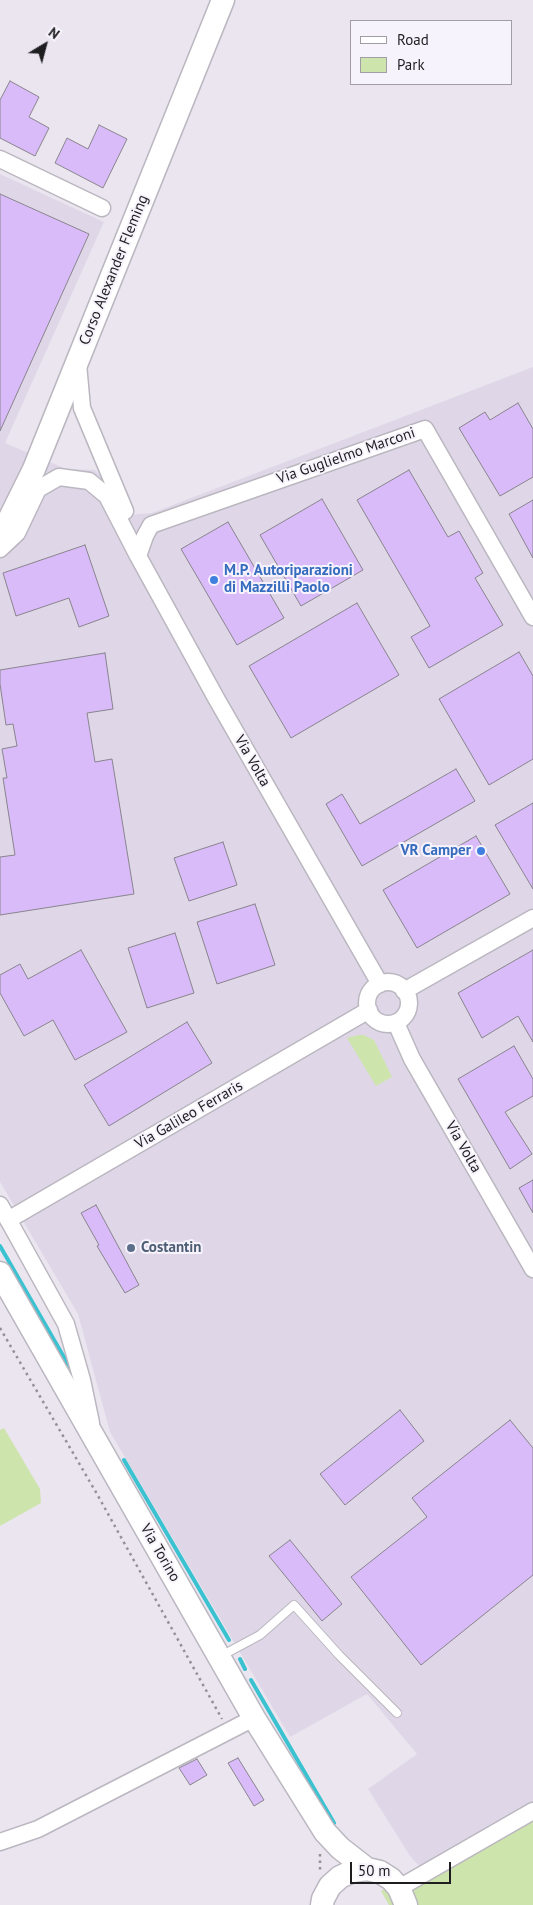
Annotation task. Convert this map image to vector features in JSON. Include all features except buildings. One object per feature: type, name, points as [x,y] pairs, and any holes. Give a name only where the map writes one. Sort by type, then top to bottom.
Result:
[{"type":"street","name":"Corso Alexander Fleming","points":[[0,538],[34,469],[223,0]]},
{"type":"street","points":[[0,159],[102,208]]},
{"type":"street","name":"Via Volta","points":[[78,360],[82,408],[127,515],[127,535]]},
{"type":"street","name":"Via Guglielmo Marconi","points":[[138,556],[151,525],[425,428],[533,617]]},
{"type":"street","name":"Via Volta","points":[[0,549],[17,532],[38,489],[59,477],[89,481],[107,496],[220,706],[380,984]]},
{"type":"street","points":[[404,991],[533,918]]},
{"type":"street","points":[[390,983],[396,984],[404,991],[409,999],[408,1012],[404,1017],[396,1023],[386,1024],[375,1019],[369,1010],[369,996],[372,990],[380,984],[390,983]]},
{"type":"street","name":"Via Galileo Ferraris","points":[[4,1213],[369,1010]]},
{"type":"street","name":"Via Volta","points":[[396,1023],[412,1059],[533,1269]]},
{"type":"street","points":[[4,1213],[66,1324],[82,1380],[94,1437]]},
{"type":"street","name":"Via Torino","points":[[0,1273],[254,1718],[325,1832]]},
{"type":"street","points":[[0,1842],[38,1829],[254,1718]]},
{"type":"street","points":[[324,1889],[340,1877],[353,1871],[367,1869],[380,1872],[391,1878],[403,1896],[533,1811]]},
{"type":"street","points":[[325,1832],[340,1848],[367,1869]]},
{"type":"street","points":[[324,1889],[330,1858],[325,1832]]},
{"type":"lane","points":[[219,1657],[260,1635],[294,1605],[339,1655],[397,1713]]},
{"type":"path","points":[[0,1328],[97,1494],[229,1731]]},
{"type":"path","points":[[320,1854],[324,1889]]},
{"type":"shaded area","points":[[0,174],[104,222],[5,443],[66,469],[95,470],[116,491],[129,515],[152,513],[533,367],[533,1824],[433,1881],[410,1856],[368,1789],[417,1754],[367,1694],[290,1737],[110,1432],[78,1314],[0,1182]]},
{"type":"green space","points":[[364,1035],[374,1040],[392,1077],[376,1086],[347,1038]]},
{"type":"green space","points":[[4,1428],[40,1489],[41,1503],[0,1526],[0,1430]]},
{"type":"green space","points":[[533,1803],[533,1905],[389,1905],[381,1891]]},
{"type":"waterway","points":[[0,1246],[69,1366]]},
{"type":"waterway","points":[[124,1460],[229,1640]]},
{"type":"waterway","points":[[240,1659],[245,1669]]},
{"type":"waterway","points":[[251,1680],[334,1823]]},
{"type":"place","name":"M.P. Autoriparazioni di Mazzilli Paolo","points":[[214,580]]},
{"type":"place","name":"VR Camper","points":[[481,851]]},
{"type":"place","name":"Costantin","points":[[131,1248]]}]
